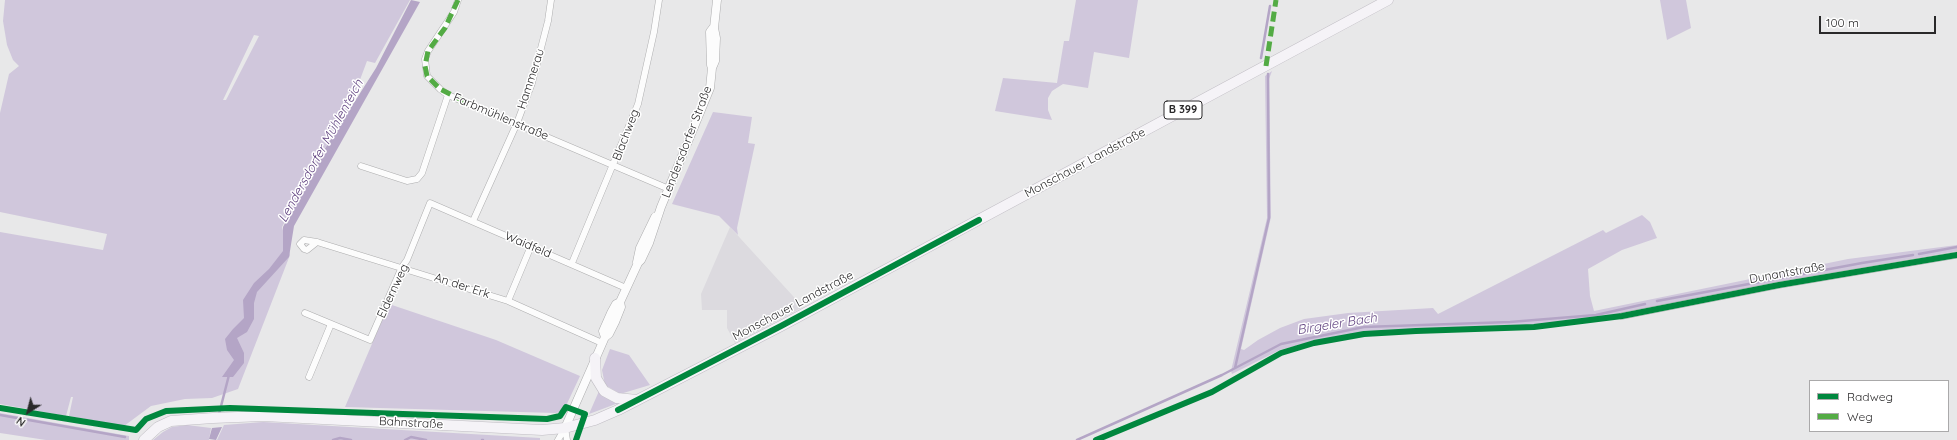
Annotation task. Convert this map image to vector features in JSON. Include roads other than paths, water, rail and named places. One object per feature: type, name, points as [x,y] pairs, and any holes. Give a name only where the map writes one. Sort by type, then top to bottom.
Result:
[{"type":"main road","name":"Monschauer Landstraße","points":[[565,428],[595,420],[786,323],[1388,0]]},
{"type":"main road","points":[[595,358],[596,378],[604,391],[617,398],[637,400]]},
{"type":"main road","name":"Bahnstraße","points":[[144,440],[158,426],[171,421],[263,416],[542,430],[565,428]]},
{"type":"street","points":[[448,94],[440,89],[427,76],[425,59],[454,12],[458,0]]},
{"type":"street","name":"Hammerau","points":[[474,221],[517,123],[537,65],[551,0]]},
{"type":"street","name":"Blachweg","points":[[572,264],[638,104],[654,32],[659,0]]},
{"type":"street","name":"Lendersdorfer Straße","points":[[565,428],[603,340],[609,334],[615,322],[621,306],[620,302],[626,288],[649,243],[658,220],[658,214],[710,88],[712,68],[710,62],[710,32],[714,28],[717,0]]},
{"type":"street","name":"Farbmühlenstraße","points":[[361,166],[407,181],[417,179],[422,173],[448,94],[669,189]]},
{"type":"street","name":"Waidfeld","points":[[430,203],[626,288]]},
{"type":"street","name":"Eldernweg","points":[[304,312],[370,340],[402,267],[407,260],[430,203]]},
{"type":"street","name":"An der Erk","points":[[317,242],[402,267],[508,301],[603,340]]},
{"type":"street","points":[[508,301],[531,246]]},
{"type":"street","name":"Dunantstraße","points":[[1622,316],[1779,285],[1957,255]]},
{"type":"street","points":[[309,377],[331,324]]},
{"type":"street","points":[[558,440],[565,428]]},
{"type":"street","points":[[565,428],[567,440]]},
{"type":"waterway","points":[[1261,58],[1270,6]]},
{"type":"waterway","points":[[1235,368],[1269,218],[1268,74]]},
{"type":"waterway","name":"Birgeler Bach","points":[[1919,254],[1957,247]]},
{"type":"waterway","name":"Birgeler Bach","points":[[1657,301],[1913,255]]},
{"type":"waterway","name":"Birgeler Bach","points":[[1077,440],[1222,375],[1281,344],[1364,327],[1510,322],[1596,315],[1645,304]]},
{"type":"waterway","name":"Lendersdorfer Mühlenteich","points":[[219,414],[229,375]]},
{"type":"waterway","name":"Birgeler Bach","points":[[0,415],[125,437]]},
{"type":"waterway","name":"Birgeler Bach","points":[[405,440],[411,437],[426,440]]},
{"type":"waterway","name":"Birgeler Bach","points":[[333,440],[340,438],[351,440]]}]
